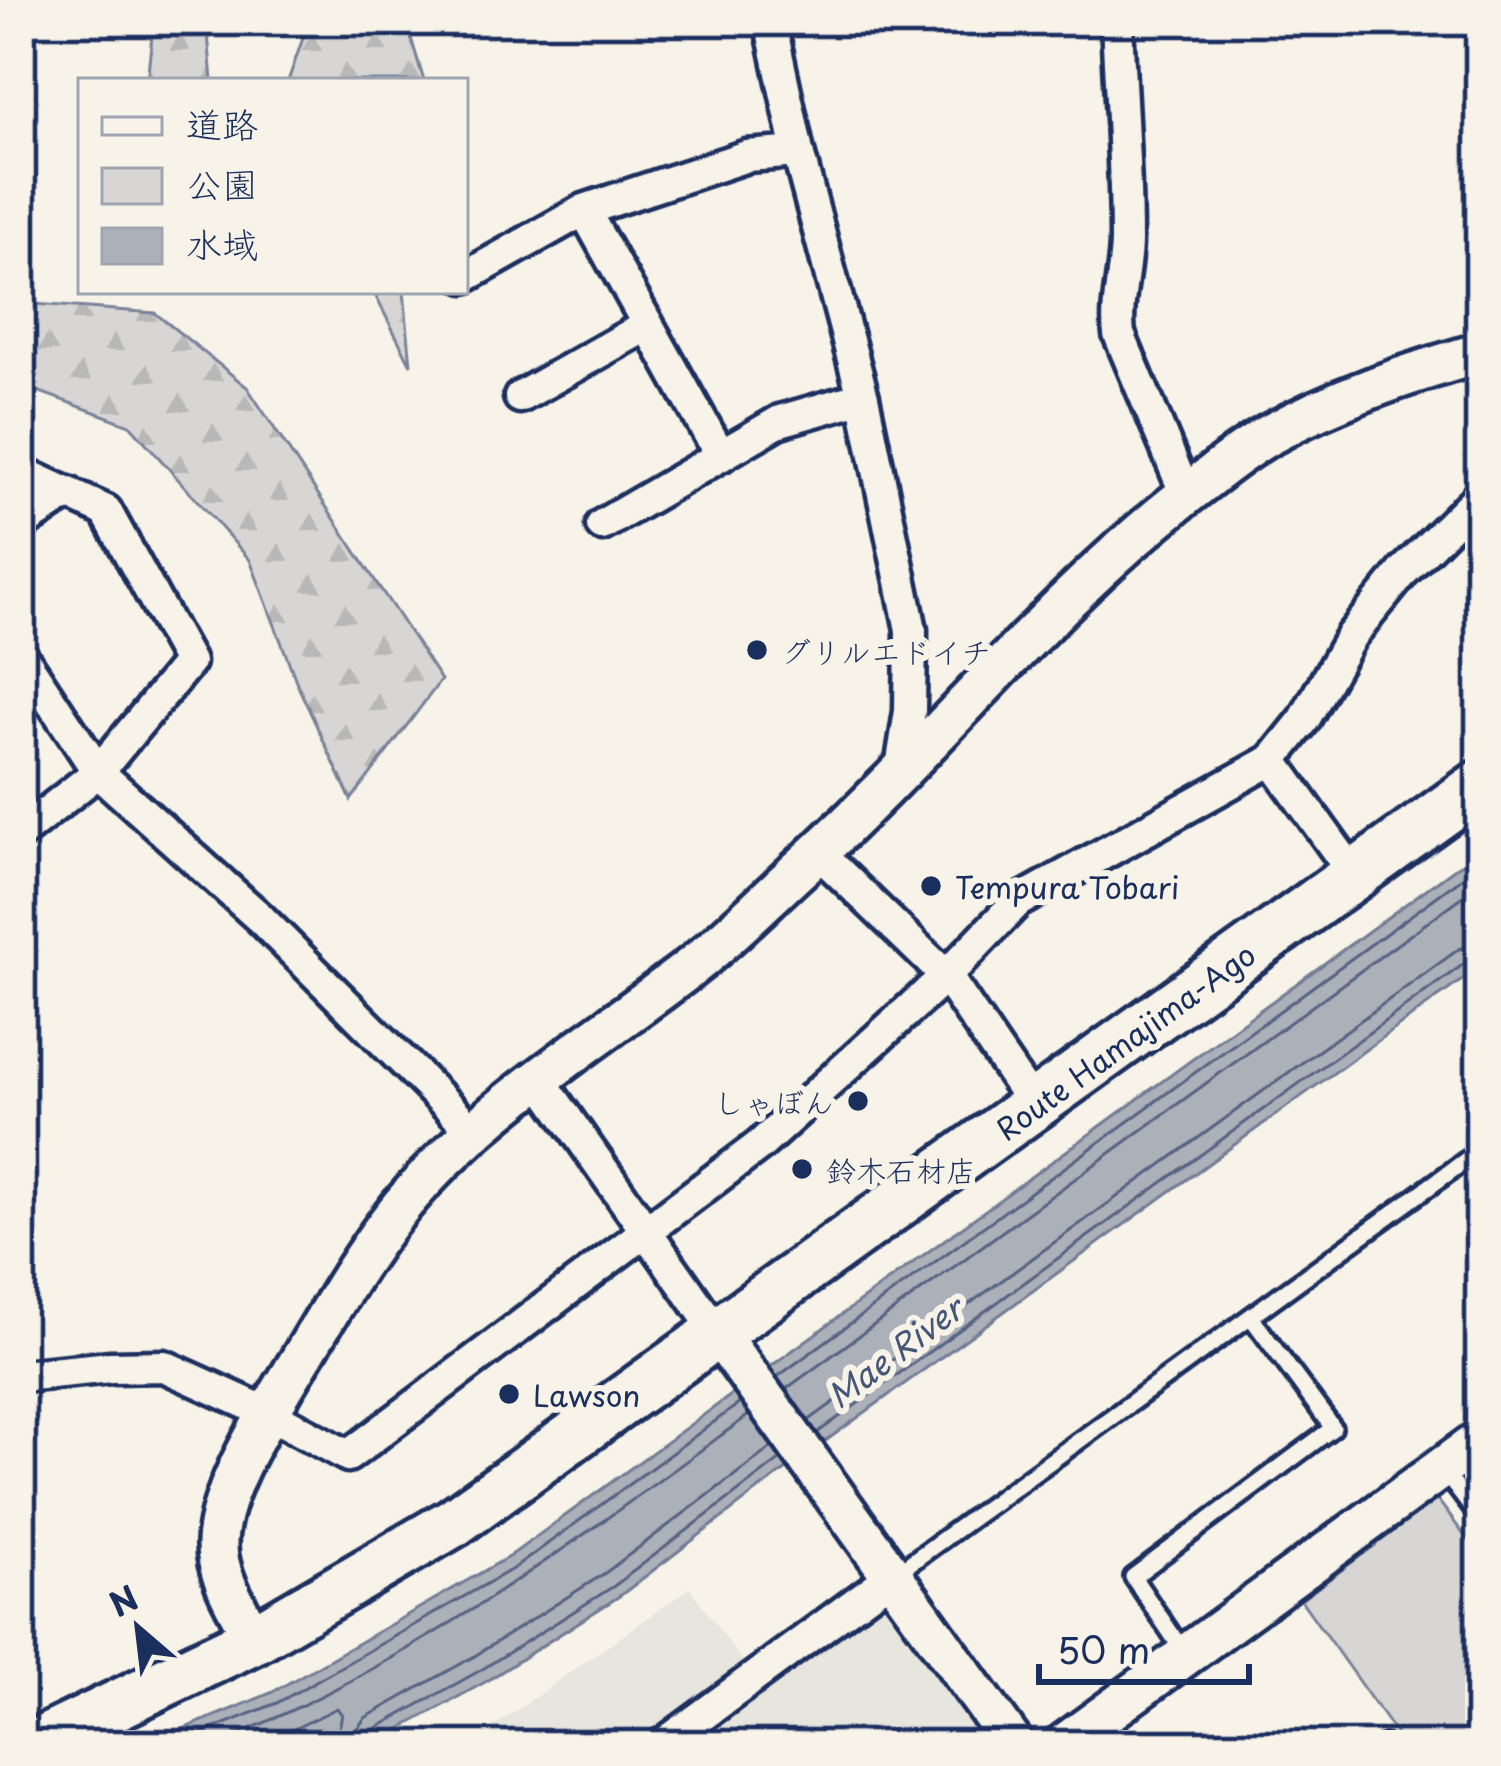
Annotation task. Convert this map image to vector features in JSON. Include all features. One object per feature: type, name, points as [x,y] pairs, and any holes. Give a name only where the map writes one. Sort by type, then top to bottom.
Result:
[{"type":"main road","name":"Route Hamajima-Ago","points":[[34,1745],[254,1639],[454,1522],[728,1347],[1035,1107],[1480,785]]},
{"type":"street","points":[[770,21],[798,152],[863,397],[911,630],[910,711],[900,774]]},
{"type":"street","points":[[1117,21],[1126,141],[1126,274],[1117,317],[1119,334],[1186,495]]},
{"type":"street","points":[[468,275],[584,210],[747,156],[798,152]]},
{"type":"street","points":[[584,210],[721,456]]},
{"type":"street","points":[[520,397],[646,326]]},
{"type":"street","points":[[254,1639],[221,1570],[217,1547],[222,1508],[268,1413],[349,1282],[413,1192],[538,1077],[682,974],[818,853],[1084,583],[1186,495],[1265,438],[1327,405],[1412,372],[1480,353]]},
{"type":"street","points":[[602,525],[780,421],[863,397]]},
{"type":"street","points":[[21,472],[106,511],[189,662],[98,772],[21,833]]},
{"type":"street","points":[[21,524],[69,493]]},
{"type":"street","points":[[21,1376],[164,1366],[348,1456],[760,1145],[946,976],[1017,902],[1272,760],[1304,719],[1351,636],[1404,571],[1480,495]]},
{"type":"street","points":[[21,655],[98,772],[260,918],[475,1133]]},
{"type":"street","points":[[1272,760],[1355,876]]},
{"type":"street","points":[[818,853],[946,976],[1035,1107]]},
{"type":"street","points":[[538,1077],[1014,1745]]},
{"type":"street","points":[[1063,1745],[1480,1440]]},
{"type":"street","points":[[662,1745],[892,1575]]},
{"type":"lane","points":[[892,1575],[1480,1150]]},
{"type":"lane","points":[[1186,1654],[1133,1577],[1333,1428],[1251,1317]]},
{"type":"lane","points":[[1442,1468],[1480,1519]]},
{"type":"shaded area","points":[[902,1556],[911,1562],[1037,1745],[458,1745],[484,1733],[690,1588],[749,1671]]},
{"type":"green space","points":[[142,21],[207,21],[212,78],[147,78],[152,35]]},
{"type":"green space","points":[[309,21],[406,21],[423,78],[289,78]]},
{"type":"green space","points":[[375,294],[404,294],[411,365]]},
{"type":"green space","points":[[21,303],[155,313],[247,387],[441,680],[351,800],[298,686],[250,560],[130,425],[21,385]]},
{"type":"green space","points":[[1437,1499],[1480,1556],[1480,1745],[1397,1745],[1401,1741],[1301,1600]]},
{"type":"water","name":"Mae River","points":[[1480,850],[1480,967],[773,1479],[621,1595],[487,1681],[371,1745],[144,1745],[271,1693],[510,1556]]},
{"type":"place","name":"グリルエドイチ","points":[[757,650]]},
{"type":"place","name":"Tempura Tobari","points":[[931,886]]},
{"type":"place","name":"しゃぼん","points":[[858,1101]]},
{"type":"place","name":"鈴木石材店","points":[[802,1169]]},
{"type":"place","name":"Lawson","points":[[509,1394]]}]
